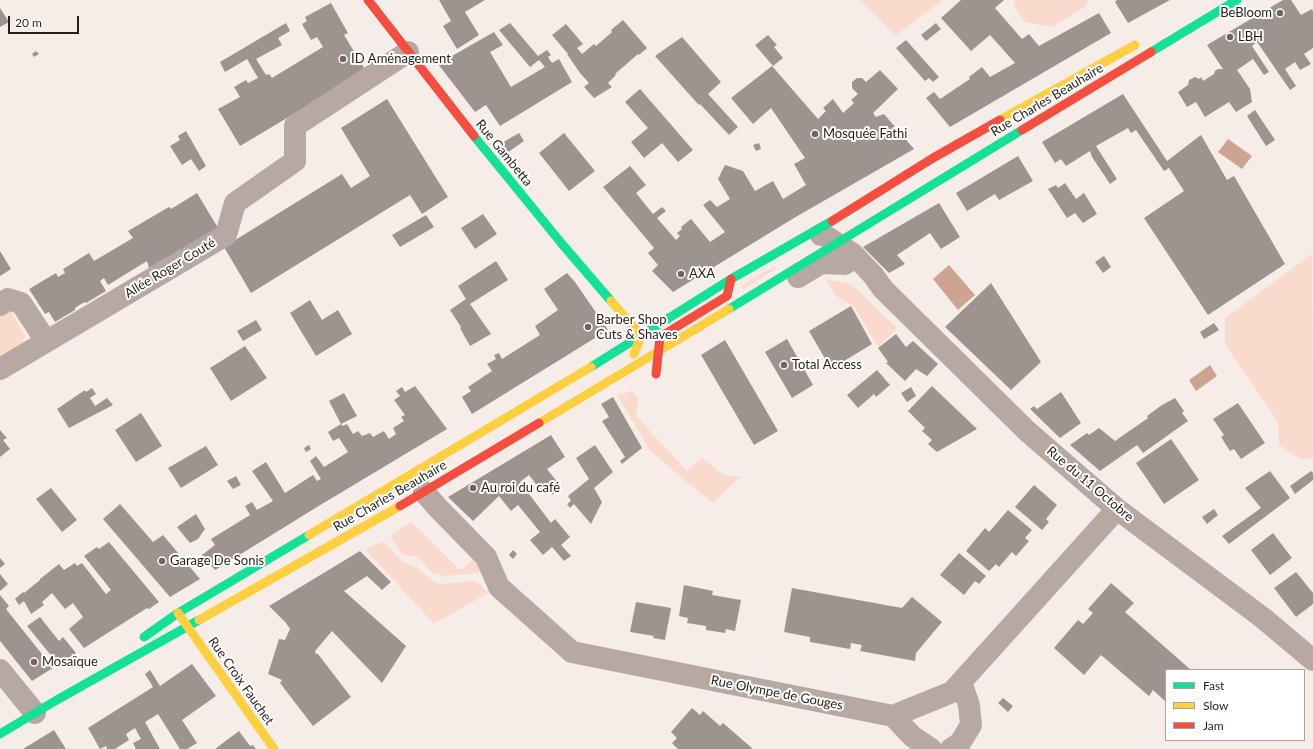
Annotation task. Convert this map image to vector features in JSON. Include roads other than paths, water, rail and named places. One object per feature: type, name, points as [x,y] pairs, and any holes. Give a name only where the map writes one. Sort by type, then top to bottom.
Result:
[{"type":"main road","name":"Rue Gambetta","points":[[368,0],[463,123],[625,319],[638,338]]},
{"type":"main road","name":"Rue Charles Beauhaire","points":[[35,713],[424,492],[766,287],[849,251],[870,223],[1237,0]]},
{"type":"main road","points":[[935,157],[1140,42]]},
{"type":"main road","points":[[137,642],[178,613],[638,338],[731,279],[815,235]]},
{"type":"main road","points":[[648,374],[658,351],[660,337],[727,296],[731,279]]},
{"type":"main road","points":[[696,301],[721,314]]},
{"type":"main road","points":[[623,347],[625,319],[651,329]]},
{"type":"main road","points":[[638,338],[658,351]]},
{"type":"main road","points":[[638,338],[646,358],[648,374]]},
{"type":"main road","points":[[424,492],[453,464],[599,378],[633,356],[638,338]]},
{"type":"main road","points":[[624,372],[648,374]]},
{"type":"main road","points":[[201,648],[214,611]]},
{"type":"main road","name":"Rue Croix Fauchet","points":[[178,613],[188,626],[201,648],[274,749]]},
{"type":"main road","points":[[0,734],[35,713],[118,655]]},
{"type":"street","name":"Allée Roger Couté","points":[[0,369],[226,235],[235,203],[295,161],[295,126],[408,52]]},
{"type":"street","points":[[815,235],[930,171],[935,157]]},
{"type":"street","name":"Rue du 11 Octobre","points":[[815,235],[849,251],[873,275],[883,288],[1027,431],[1117,509],[1263,618],[1313,660]]},
{"type":"street","points":[[766,287],[781,287],[821,264],[849,251]]},
{"type":"street","points":[[0,305],[8,299],[21,303],[46,341]]},
{"type":"street","name":"Rue Olympe de Gouges","points":[[424,492],[486,557],[499,587],[572,652],[893,716]]},
{"type":"street","points":[[927,748],[913,737],[893,716],[952,692],[1117,509]]},
{"type":"street","points":[[0,670],[35,713]]},
{"type":"street","points":[[951,749],[960,743],[971,724],[969,705],[961,682]]},
{"type":"place","name":"BeBloom","points":[[1280,13]]},
{"type":"place","name":"LBH","points":[[1230,37]]},
{"type":"place","name":"ID Aménagement","points":[[343,59]]},
{"type":"place","name":"Mosquée Fathi","points":[[815,134]]},
{"type":"place","name":"AXA","points":[[681,274]]},
{"type":"place","name":"Barber Shop Cuts & Shaves","points":[[588,327]]},
{"type":"place","name":"Total Access","points":[[784,365]]},
{"type":"place","name":"Au roi du café","points":[[473,488]]},
{"type":"place","name":"Garage De Sonis","points":[[162,561]]},
{"type":"place","name":"Mosaïque","points":[[34,662]]}]
